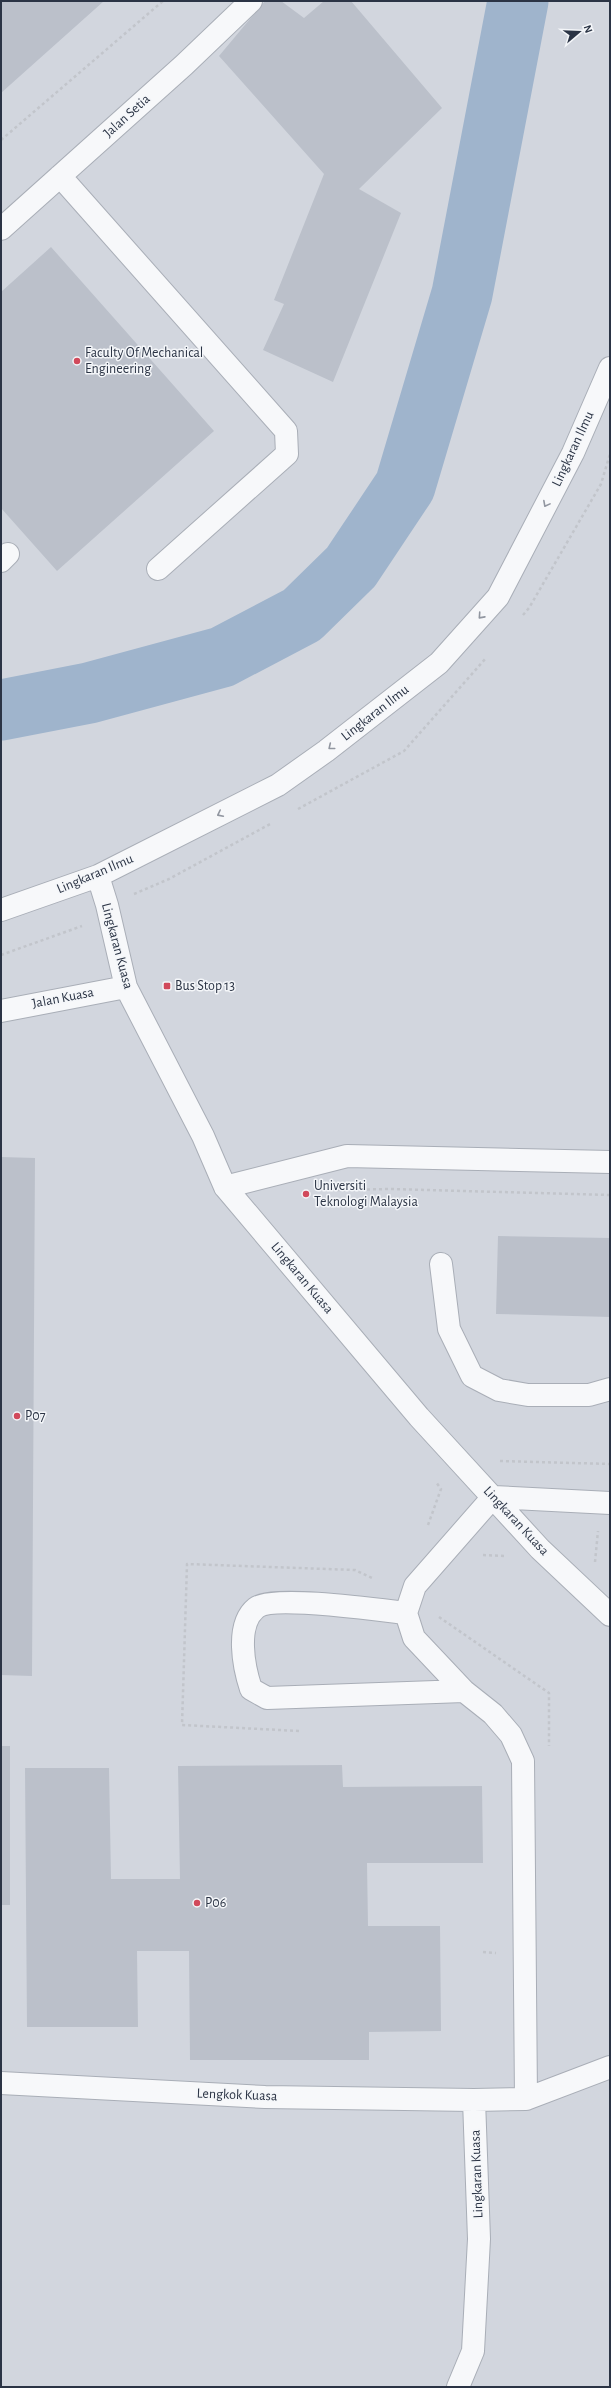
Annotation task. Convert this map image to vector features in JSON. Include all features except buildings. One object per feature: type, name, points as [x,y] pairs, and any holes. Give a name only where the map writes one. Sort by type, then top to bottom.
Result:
[{"type":"street","name":"Jalan Setia","points":[[1,228],[184,65],[251,1]]},
{"type":"street","points":[[60,176],[286,431],[287,454],[158,569]]},
{"type":"street","name":"Lingkaran Ilmu","points":[[1,910],[98,876],[278,785],[326,751],[439,663],[498,597],[573,453],[610,368]]},
{"type":"street","name":"Lingkaran Kuasa","points":[[98,876],[107,905],[126,987],[203,1136],[225,1187],[419,1417],[540,1548],[610,1615]]},
{"type":"street","name":"Jalan Kuasa","points":[[1,1011],[126,987]]},
{"type":"street","points":[[225,1187],[347,1156],[610,1162]]},
{"type":"street","points":[[441,1264],[449,1329],[472,1376],[499,1390],[528,1395],[589,1395],[610,1389]]},
{"type":"street","points":[[526,2099],[523,1761],[506,1730],[493,1714],[464,1691],[414,1638],[406,1613],[415,1586],[493,1497],[610,1503]]},
{"type":"street","points":[[406,1613],[280,1602],[257,1607],[248,1616],[244,1633],[245,1672],[251,1689],[267,1698],[464,1691]]},
{"type":"street","points":[[474,2100],[526,2099],[610,2068]]},
{"type":"street","name":"Lengkok Kuasa","points":[[1,2083],[265,2096],[474,2100]]},
{"type":"street","name":"Lingkaran Kuasa","points":[[458,2387],[473,2351],[479,2254],[474,2100]]},
{"type":"path","points":[[1,140],[163,1]]},
{"type":"path","points":[[1,955],[88,924]]},
{"type":"path","points":[[333,1190],[391,1189],[610,1195]]},
{"type":"path","points":[[494,1461],[610,1464]]},
{"type":"path","points":[[426,1533],[441,1489],[432,1476]]},
{"type":"path","points":[[595,1566],[599,1524]]},
{"type":"path","points":[[299,1731],[182,1725],[187,1564],[355,1570],[376,1579]]},
{"type":"path","points":[[483,1952],[504,1953]]},
{"type":"shaded area","name":"Universiti Teknologi Malaysia","points":[[1,1],[610,1],[610,2387],[1,2387]]},
{"type":"waterway","points":[[1,710],[89,693],[222,657],[302,615],[351,567],[405,486],[462,294],[518,1]]},
{"type":"place","name":"Faculty Of Mechanical Engineering","points":[[77,361]]},
{"type":"place","name":"Bus Stop 13","points":[[167,986]]},
{"type":"place","name":"Universiti Teknologi Malaysia","points":[[306,1194]]},
{"type":"place","name":"P07","points":[[17,1416]]},
{"type":"place","name":"P06","points":[[197,1903]]}]
